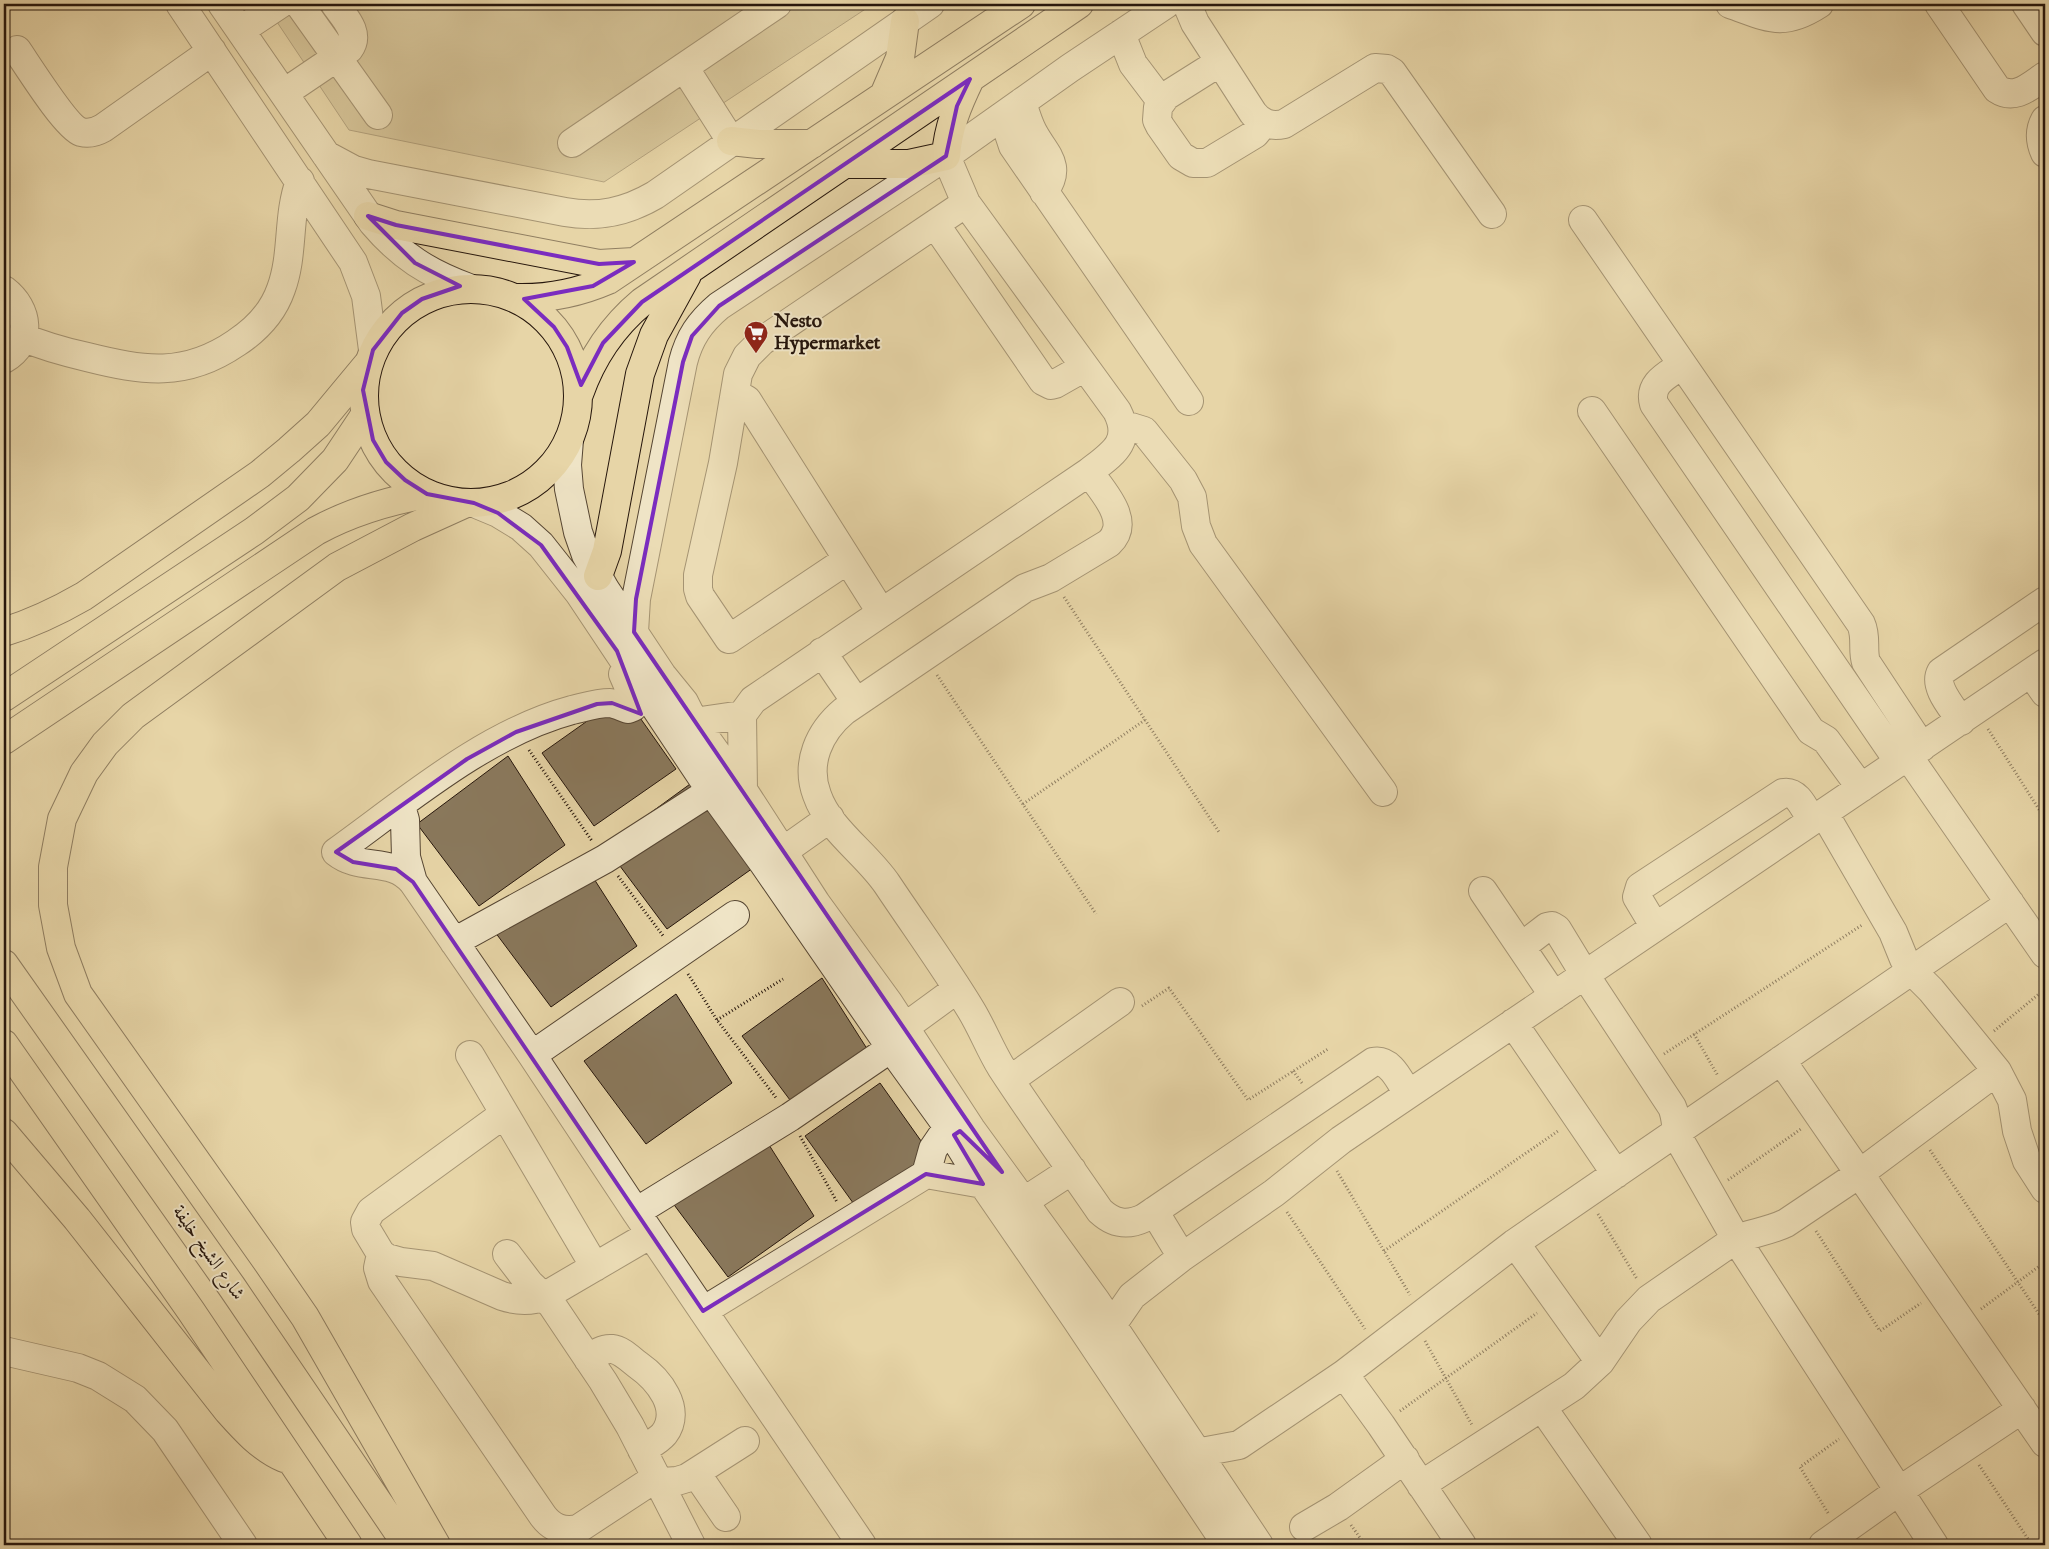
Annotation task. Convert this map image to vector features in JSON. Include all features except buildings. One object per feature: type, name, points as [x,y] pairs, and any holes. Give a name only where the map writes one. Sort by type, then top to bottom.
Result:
[{"type":"main road","points":[[515,298],[547,297],[578,291],[608,280],[885,93],[1021,4]]},
{"type":"main road","points":[[579,394],[603,343],[621,321],[642,302],[1079,4]]},
{"type":"main road","points":[[885,93],[900,58],[900,12]]},
{"type":"main road","points":[[845,164],[909,164],[946,156],[948,136],[956,106],[970,79]]},
{"type":"main road","points":[[731,142],[812,144]]},
{"type":"main road","points":[[368,216],[402,226],[600,264],[634,262]]},
{"type":"main road","points":[[598,576],[607,551],[638,383],[646,354],[662,317],[691,268]]},
{"type":"main road","points":[[4,632],[28,625],[58,612],[84,596],[260,474],[318,424],[370,357],[385,330],[402,313],[422,300],[445,291],[468,288],[493,290],[515,298],[536,310],[554,327],[567,347],[576,370],[579,394],[576,418],[569,440],[557,461],[540,478],[520,491],[498,500],[470,503],[446,500],[427,494],[405,480],[386,462],[373,440],[365,415],[363,390],[370,357]]},
{"type":"main road","points":[[4,698],[254,531],[298,498],[335,460],[365,415]]},
{"type":"main road","points":[[4,740],[274,559],[336,520],[380,503],[427,494]]},
{"type":"main road","points":[[436,1545],[304,1317],[266,1260],[78,994],[61,948],[53,905],[53,866],[62,819],[84,773],[105,744],[133,716],[337,567],[413,526],[470,503]]},
{"type":"main road","name":"شارع الشيخ خليفة","points":[[4,964],[232,1287],[408,1545]]},
{"type":"main road","points":[[4,1044],[191,1311],[348,1545]]},
{"type":"main road","points":[[4,1133],[77,1219],[228,1411],[266,1448],[292,1461]]},
{"type":"street","points":[[180,4],[344,246],[360,279],[370,314],[370,357]]},
{"type":"street","points":[[222,4],[326,156],[385,238],[415,263],[432,274],[468,288]]},
{"type":"street","points":[[241,30],[280,4]]},
{"type":"street","points":[[299,4],[378,115]]},
{"type":"street","points":[[284,94],[352,45],[354,34],[335,4]]},
{"type":"street","points":[[572,143],[777,4]]},
{"type":"street","points":[[326,156],[354,170],[368,174],[565,212],[595,215],[624,210],[640,204],[731,142],[900,12],[930,4]]},
{"type":"street","points":[[862,1545],[643,1223],[532,1055],[413,882],[406,874],[396,869],[374,863],[353,862],[336,852],[468,759],[508,736],[561,713],[597,704],[612,703],[628,709],[633,707],[633,697],[621,671],[625,642],[636,599],[683,362],[686,349],[696,330],[709,314],[719,306],[946,156],[1166,4]]},
{"type":"street","points":[[1187,4],[1195,23],[1220,62],[1253,113],[1264,123],[1271,125],[1284,124],[1370,70],[1375,68],[1387,69],[1396,77],[1492,214]]},
{"type":"street","points":[[1730,4],[1781,19],[1797,17],[1819,4]]},
{"type":"street","points":[[1939,4],[1997,89],[2008,94],[2015,94],[2045,76]]},
{"type":"street","points":[[2026,4],[2045,32]]},
{"type":"street","points":[[1121,34],[1133,64],[1161,101]]},
{"type":"street","points":[[17,50],[68,122],[80,132],[88,133],[103,128],[212,51]]},
{"type":"street","points":[[1220,62],[1161,101],[1157,113],[1160,126],[1181,156],[1193,163],[1214,161],[1255,134],[1264,123]]},
{"type":"street","points":[[684,67],[731,142]]},
{"type":"street","points":[[1012,109],[1013,146],[1189,401]]},
{"type":"street","points":[[743,790],[742,715],[753,700],[1089,472],[1116,451],[1120,444],[1123,427],[1117,411],[966,202],[946,156]]},
{"type":"street","points":[[22,337],[56,350],[111,364],[153,370],[187,366],[233,346],[257,327],[275,303],[281,290],[288,260],[293,204],[300,181]]},
{"type":"street","points":[[847,560],[729,638],[700,596],[698,575],[711,521],[742,364],[762,341],[966,202]]},
{"type":"street","points":[[1583,220],[1862,624],[1865,634],[1864,654],[1866,662],[1910,755]]},
{"type":"street","points":[[935,224],[1043,381],[1051,385],[1055,384],[1085,367]]},
{"type":"street","points":[[4,359],[18,347],[24,326],[23,315],[19,305],[6,286]]},
{"type":"street","points":[[1682,365],[1656,385],[1653,391],[1654,404],[1910,755],[2045,954]]},
{"type":"street","points":[[735,393],[747,400],[881,612]]},
{"type":"street","points":[[1592,412],[1811,731],[1814,749],[1835,806],[1881,912],[1912,971],[1932,990],[1997,1072],[2012,1100],[2017,1131],[2028,1161],[2045,1189]]},
{"type":"street","points":[[1123,427],[1138,428],[1144,432],[1183,480],[1192,497],[1196,526],[1203,544],[1382,792]]},
{"type":"street","points":[[569,440],[568,489],[578,532],[586,555],[598,576],[654,707],[711,791],[764,864],[898,1038],[971,1129],[993,1178],[1076,1319],[1227,1545]]},
{"type":"street","points":[[1089,472],[1116,512],[1119,520],[1119,529],[1116,537],[1110,543],[1051,578],[1025,588],[844,711],[828,726],[818,743],[814,755],[813,782],[822,807],[842,834],[879,873],[971,1009],[992,1052],[1010,1080],[1100,1211],[1107,1218],[1126,1224],[1135,1222],[1154,1211],[1377,1061],[1388,1065],[1408,1094]]},
{"type":"street","points":[[470,503],[498,514],[541,545],[579,593],[625,642],[662,675],[684,702],[694,722],[743,790],[816,903],[898,1038],[948,1127],[993,1178],[1023,1202],[1096,1301],[1259,1545]]},
{"type":"street","points":[[1968,715],[1939,686],[1941,672],[2045,601]]},
{"type":"street","points":[[822,652],[856,702]]},
{"type":"street","points":[[1112,1325],[1132,1296],[1182,1256],[1274,1193],[1341,1140],[1968,715],[2041,676]]},
{"type":"street","points":[[694,722],[742,715]]},
{"type":"street","points":[[454,942],[605,858],[711,791]]},
{"type":"street","points":[[1655,927],[1637,896],[1640,887],[1783,793],[1791,793],[1797,797],[1835,806]]},
{"type":"street","points":[[401,806],[405,820],[406,857],[413,882]]},
{"type":"street","points":[[782,852],[830,818]]},
{"type":"street","points":[[1483,891],[1554,996]]},
{"type":"street","points":[[1196,1453],[1239,1445],[1344,1374],[1515,1243],[2010,903]]},
{"type":"street","points":[[532,1055],[735,916]]},
{"type":"street","points":[[1520,947],[1547,927],[1555,927],[1584,975],[1675,1114],[1676,1133],[1736,1239],[1934,1545]]},
{"type":"street","points":[[504,1114],[372,1211],[365,1222],[366,1229],[381,1254],[394,1261],[433,1266],[511,1299],[528,1300],[545,1296],[595,1267],[643,1223],[898,1038],[957,989]]},
{"type":"street","points":[[1010,1080],[1120,1002]]},
{"type":"street","points":[[1513,1024],[1616,1174]]},
{"type":"street","points":[[470,1055],[595,1267]]},
{"type":"street","points":[[1781,1060],[2045,1443]]},
{"type":"street","points":[[1421,1485],[1574,1386],[1600,1362],[1628,1322],[1649,1299],[1736,1239],[1748,1234],[1774,1229],[1804,1211],[1859,1174],[1997,1072]]},
{"type":"street","points":[[926,1174],[932,1149],[948,1127]]},
{"type":"street","points":[[1023,1202],[1072,1170]]},
{"type":"street","points":[[704,1311],[926,1174],[993,1178]]},
{"type":"street","points":[[1154,1211],[1182,1256]]},
{"type":"street","points":[[1515,1243],[1600,1362]]},
{"type":"street","points":[[381,1254],[378,1268],[382,1281],[548,1523],[562,1530],[578,1529],[648,1483],[677,1481],[696,1473],[745,1441]]},
{"type":"street","points":[[507,1254],[529,1283],[545,1296],[616,1403],[691,1545]]},
{"type":"street","points":[[1096,1301],[1132,1296]]},
{"type":"street","points":[[588,1359],[605,1349],[617,1350],[650,1374],[663,1389],[670,1408],[669,1424],[663,1435],[642,1450]]},
{"type":"street","points":[[4,1351],[78,1368],[98,1376],[135,1399],[165,1430],[243,1545]]},
{"type":"street","points":[[1344,1374],[1405,1459],[1462,1545]]},
{"type":"street","points":[[1542,1407],[1638,1545]]},
{"type":"street","points":[[1832,1539],[1899,1491],[2022,1409]]},
{"type":"street","points":[[1219,1486],[1239,1445]]},
{"type":"street","points":[[1304,1527],[1338,1507],[1405,1459]]},
{"type":"street","points":[[696,1473],[726,1517]]},
{"type":"path","points":[[1051,578],[1219,832]]},
{"type":"path","points":[[925,656],[1096,914]]},
{"type":"path","points":[[1968,715],[2045,819]]},
{"type":"path","points":[[1023,804],[1145,720]]},
{"type":"path","points":[[1645,1066],[1881,912]]},
{"type":"path","points":[[717,1020],[783,979]]},
{"type":"path","points":[[1120,1002],[1132,992],[1142,1006],[1169,988],[1248,1100],[1328,1049]]},
{"type":"path","points":[[1976,1045],[2045,989]]},
{"type":"path","points":[[1694,1034],[1730,1096]]},
{"type":"path","points":[[1293,1071],[1314,1102]]},
{"type":"path","points":[[1709,1193],[1820,1116]]},
{"type":"path","points":[[1384,1251],[1577,1118]]},
{"type":"path","points":[[1917,1131],[2045,1323]]},
{"type":"path","points":[[1333,1165],[1413,1301],[1421,1334],[1484,1445]]},
{"type":"path","points":[[1274,1193],[1378,1349]]},
{"type":"path","points":[[1586,1194],[1649,1299]]},
{"type":"path","points":[[1804,1211],[1880,1331],[1940,1291]]},
{"type":"path","points":[[1962,1323],[2045,1262]]},
{"type":"path","points":[[1381,1425],[1556,1300]]},
{"type":"path","points":[[1832,1539],[1800,1467],[1857,1426]]},
{"type":"path","points":[[1967,1446],[2032,1545]]},
{"type":"highlighted area","points":[[970,79],[957,106],[946,156],[719,306],[692,336],[683,362],[636,599],[634,632],[1002,1172],[960,1131],[954,1135],[983,1184],[926,1174],[703,1311],[413,882],[396,869],[353,862],[336,852],[467,759],[516,732],[597,704],[612,703],[641,714],[617,651],[541,545],[498,513],[474,503],[427,494],[405,480],[386,462],[373,440],[363,390],[373,350],[402,313],[422,299],[460,286],[415,263],[368,216],[396,225],[599,264],[634,262],[593,286],[524,299],[554,327],[567,347],[581,385],[603,343],[642,302]]},
{"type":"shaded area","points":[[265,4],[873,4],[604,182],[349,130]]},
{"type":"place","name":"Nesto Hypermarket","points":[[756,354]]}]
